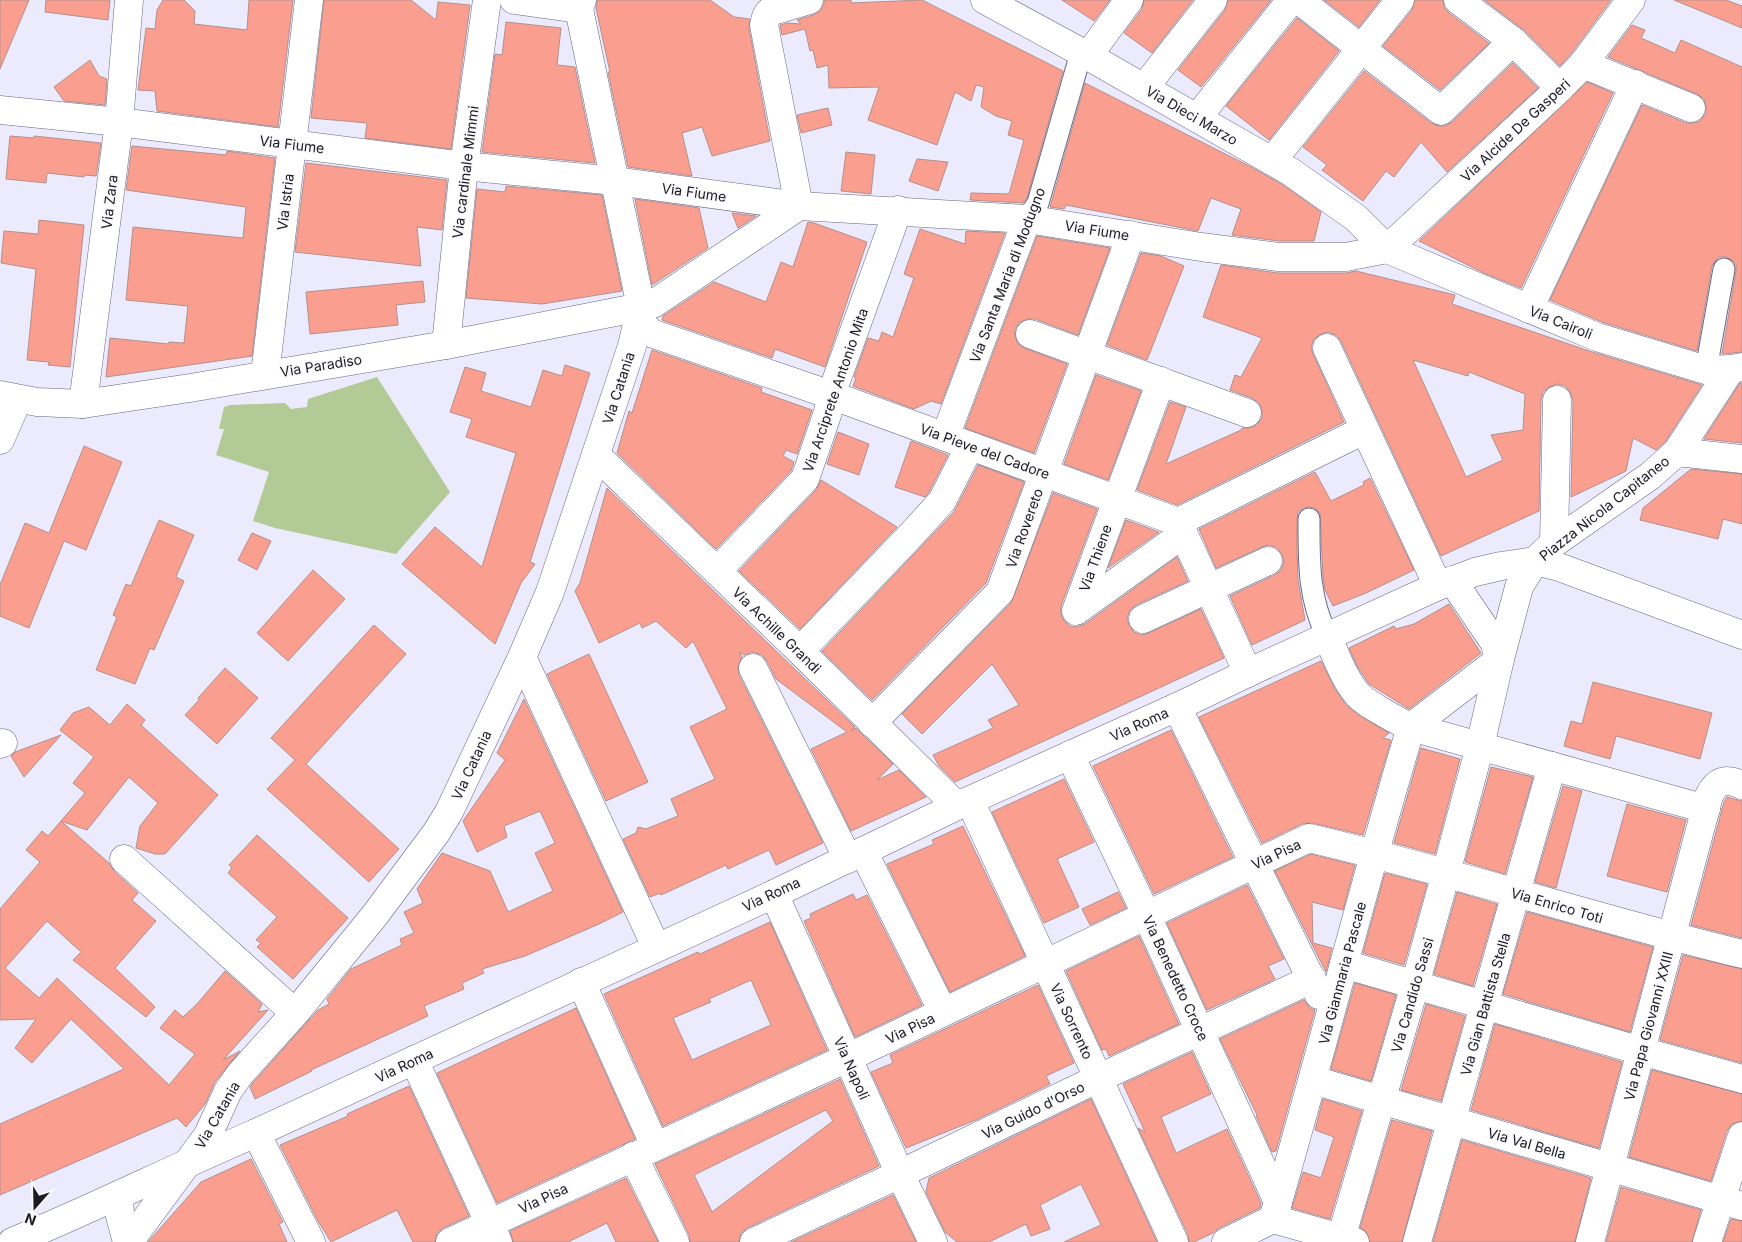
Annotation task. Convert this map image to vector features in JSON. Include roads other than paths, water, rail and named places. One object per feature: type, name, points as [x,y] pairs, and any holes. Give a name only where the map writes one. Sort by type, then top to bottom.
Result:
[{"type":"street","name":"Via Zara","points":[[83,404],[119,122],[129,0]]},
{"type":"street","name":"Via Istria","points":[[264,375],[309,0]]},
{"type":"street","name":"Via cardinale Mimmi","points":[[446,345],[464,166],[487,0]]},
{"type":"street","points":[[514,0],[581,4],[640,314]]},
{"type":"street","points":[[799,206],[764,25],[766,17],[770,12],[809,0]]},
{"type":"street","name":"Via Dieci Marzo","points":[[985,0],[1291,172],[1356,218],[1388,249]]},
{"type":"street","points":[[1084,54],[1129,0]]},
{"type":"street","points":[[1144,88],[1213,0]]},
{"type":"street","points":[[1197,118],[1291,0]]},
{"type":"street","points":[[1298,0],[1441,111],[1513,41]]},
{"type":"street","points":[[1272,161],[1400,0]]},
{"type":"street","points":[[1458,0],[1513,41],[1560,88]]},
{"type":"street","name":"Via Alcide De Gasperi","points":[[1388,249],[1584,64],[1631,0]]},
{"type":"street","name":"Via Santa Maria di Modugno","points":[[800,651],[942,501],[957,441],[1027,219],[1038,203],[1084,54]]},
{"type":"street","points":[[1584,64],[1691,108]]},
{"type":"street","points":[[1529,309],[1635,84]]},
{"type":"street","name":"Via Fiume","points":[[0,110],[119,122],[464,166],[615,181],[799,206],[898,210],[1027,219],[1201,247],[1278,257],[1346,257],[1388,249]]},
{"type":"street","name":"Via Paradiso","points":[[9,397],[61,404],[83,404],[640,314],[799,206]]},
{"type":"street","name":"Via Arciprete Antonio Mita","points":[[716,571],[805,479],[828,412],[831,395],[898,210]]},
{"type":"street","name":"Via Rovereto","points":[[872,723],[1000,592],[1131,235]]},
{"type":"street","name":"Via Cairoli","points":[[1388,249],[1597,337],[1726,369]]},
{"type":"street","points":[[1677,452],[1726,369],[1724,269]]},
{"type":"street","name":"Via Pieve del Cadore","points":[[640,314],[651,333],[831,395],[1044,472],[1117,499],[1180,528]]},
{"type":"street","name":"Via Catania","points":[[128,1242],[208,1135],[228,1090],[295,1013],[375,915],[436,833],[449,812],[522,657],[550,592],[596,455],[640,314]]},
{"type":"street","points":[[1030,334],[1247,413]]},
{"type":"street","points":[[1327,348],[1364,430],[1445,583],[1494,642],[1500,659],[1411,727]]},
{"type":"street","name":"Via Thiene","points":[[1161,381],[1076,611],[1180,528]]},
{"type":"street","points":[[0,440],[9,397]]},
{"type":"street","points":[[1544,552],[1557,400]]},
{"type":"street","points":[[1248,673],[1180,528],[1364,430]]},
{"type":"street","name":"Piazza Nicola Capitaneo","points":[[1742,459],[1677,452],[1650,476],[1544,552],[1559,567],[1742,635]]},
{"type":"street","name":"Via Achille Grandi","points":[[596,455],[872,723],[964,804]]},
{"type":"street","points":[[1309,519],[1310,578],[1316,612],[1348,680],[1359,695],[1400,722],[1411,727],[1706,809]]},
{"type":"street","name":"Via Roma","points":[[12,1242],[256,1133],[1327,636],[1445,583],[1474,572],[1501,566],[1544,552]]},
{"type":"street","name":"Via Candido Sassi","points":[[1345,1241],[1480,746],[1518,587],[1544,552]]},
{"type":"street","points":[[1142,619],[1268,561]]},
{"type":"street","points":[[522,657],[656,947]]},
{"type":"street","points":[[753,668],[943,1012]]},
{"type":"street","points":[[1177,707],[1321,998],[1332,1012]]},
{"type":"street","name":"Via Gianmaria Pascale","points":[[1270,1221],[1313,1080],[1374,853],[1411,727]]},
{"type":"street","name":"Via Benedetto Croce","points":[[1070,755],[1200,1031],[1270,1221]]},
{"type":"street","name":"Via Gian Battista Stella","points":[[1417,1242],[1552,766]]},
{"type":"street","name":"Via Papa Giovanni XXIII","points":[[1590,1242],[1709,796],[1714,786],[1722,782],[1729,780],[1742,784]]},
{"type":"street","name":"Via Sorrento","points":[[964,804],[1045,963],[1174,1242]]},
{"type":"street","name":"Via Pisa","points":[[450,1242],[494,1232],[644,1151],[847,1058],[1309,838],[1374,853]]},
{"type":"street","name":"Via Enrico Toti","points":[[1374,853],[1672,937],[1742,954]]},
{"type":"street","points":[[124,859],[295,1013]]},
{"type":"street","name":"Via Napoli","points":[[774,894],[847,1058],[933,1242]]},
{"type":"street","points":[[1344,964],[1742,1079]]},
{"type":"street","name":"Via Guido d'Orso","points":[[754,1242],[1312,979]]},
{"type":"street","points":[[581,982],[644,1151],[675,1242]]},
{"type":"street","points":[[414,1060],[494,1232]]},
{"type":"street","name":"Via Val Bella","points":[[1313,1080],[1731,1203]]},
{"type":"street","points":[[256,1133],[311,1242]]},
{"type":"street","points":[[1707,1242],[1731,1203],[1742,1136]]},
{"type":"street","points":[[119,1195],[120,1216],[128,1242]]},
{"type":"street","points":[[1226,1242],[1270,1221],[1345,1241]]}]
